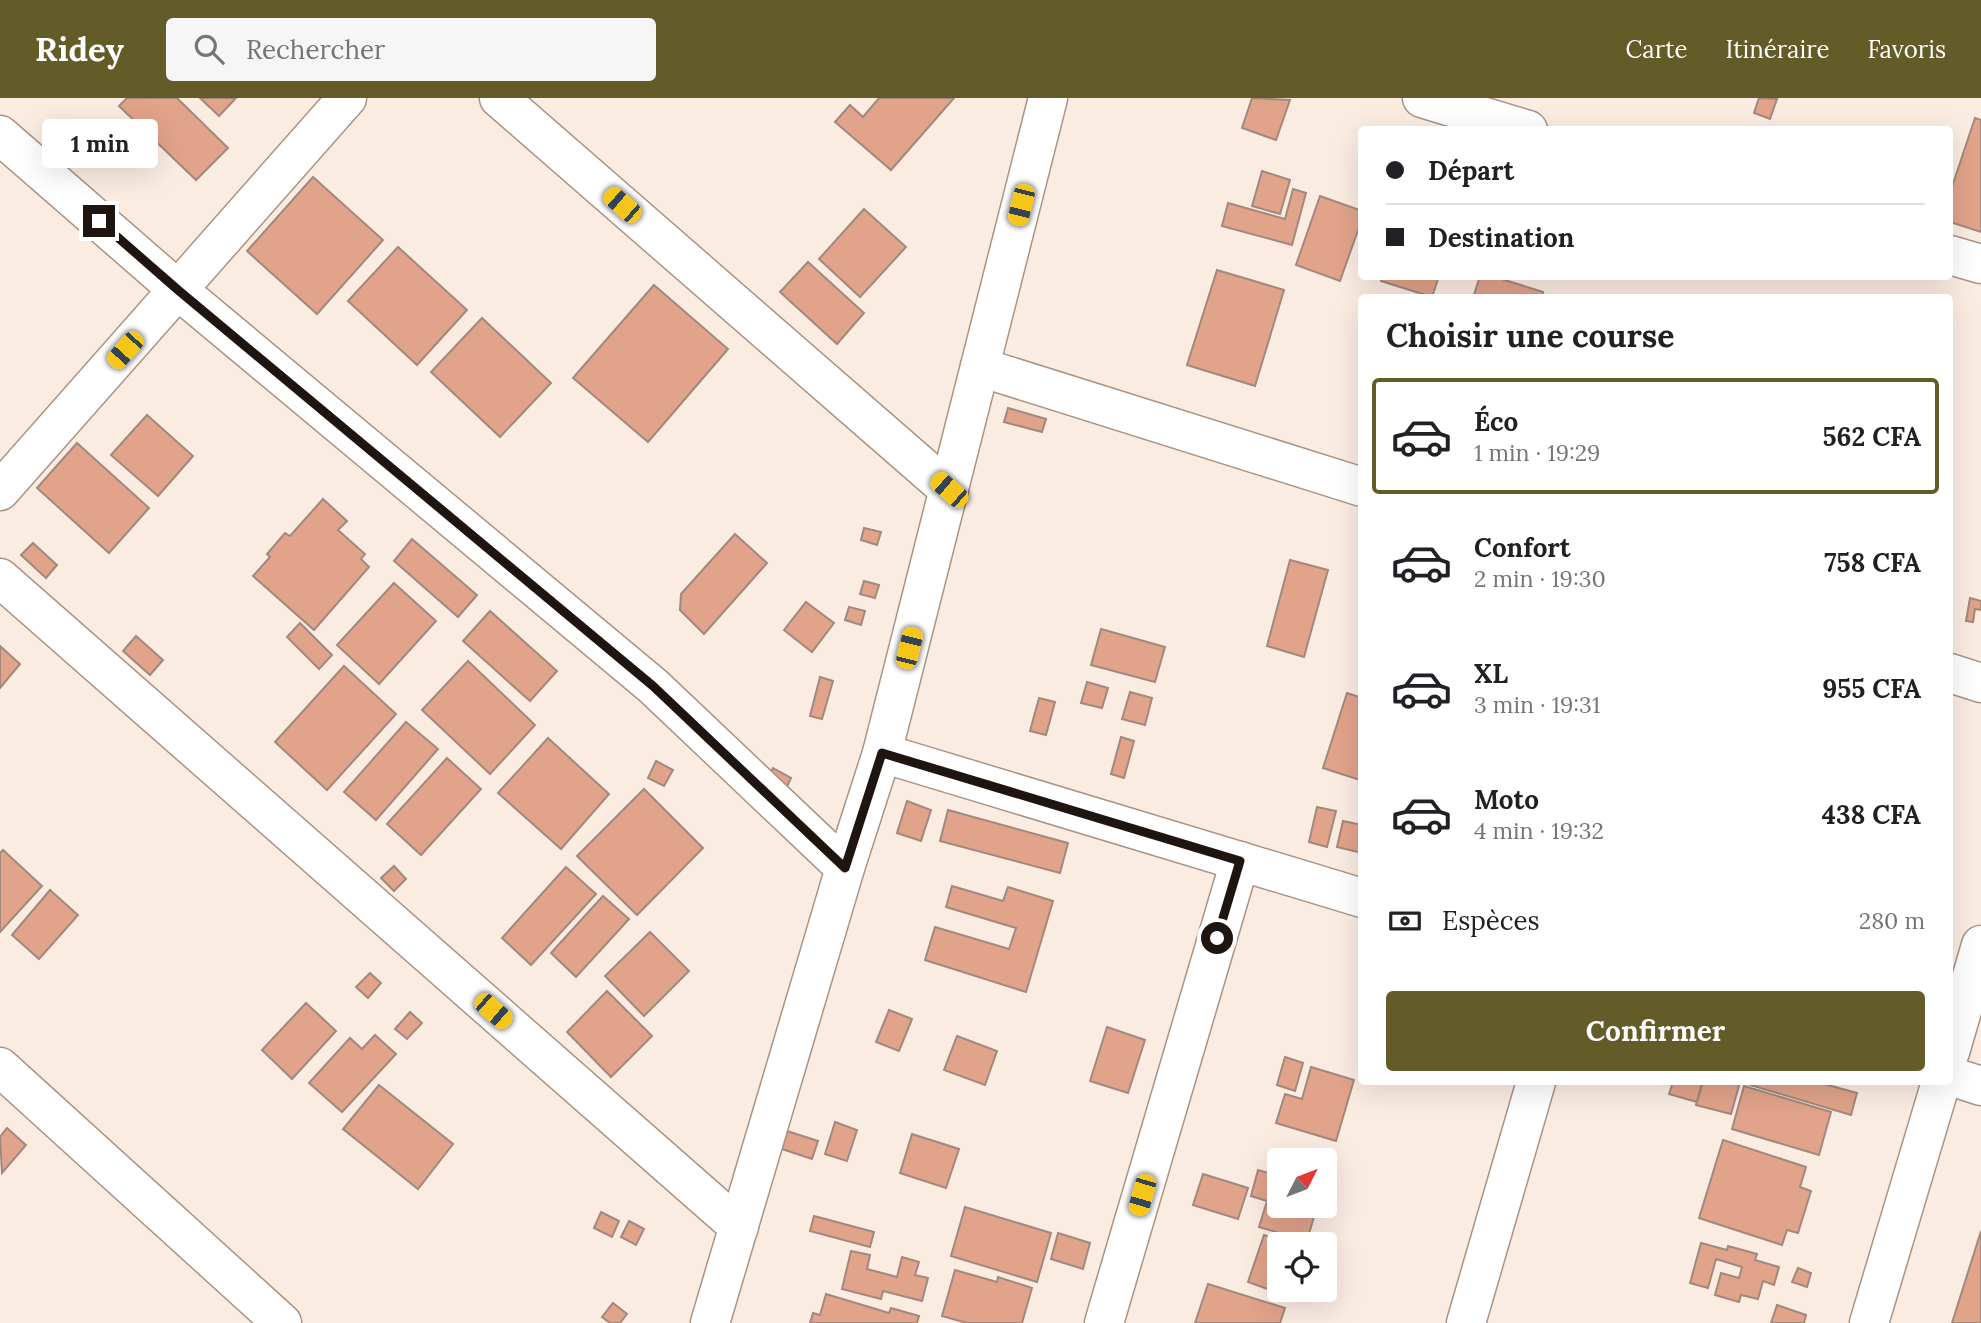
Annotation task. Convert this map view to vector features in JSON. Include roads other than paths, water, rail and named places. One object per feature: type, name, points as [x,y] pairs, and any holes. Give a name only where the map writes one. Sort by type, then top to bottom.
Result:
[{"type":"street","points":[[0,491],[347,98]]},
{"type":"street","points":[[499,98],[949,490]]},
{"type":"street","points":[[710,1323],[845,868],[882,753],[1048,98]]},
{"type":"street","points":[[1422,98],[1515,126]]},
{"type":"street","points":[[0,135],[178,290],[653,686],[845,868]]},
{"type":"street","points":[[1953,256],[1981,264]]},
{"type":"street","points":[[980,367],[1358,486]]},
{"type":"street","points":[[0,578],[739,1227]]},
{"type":"street","points":[[1953,674],[1981,683]]},
{"type":"street","points":[[882,753],[1358,897]]},
{"type":"street","points":[[1104,1323],[1240,861]]},
{"type":"street","points":[[1953,1042],[1981,945]]},
{"type":"street","points":[[0,1067],[282,1323]]},
{"type":"street","points":[[1953,1077],[1981,1086]]},
{"type":"street","points":[[1466,1323],[1535,1085]]},
{"type":"street","points":[[1869,1323],[1940,1085]]}]
